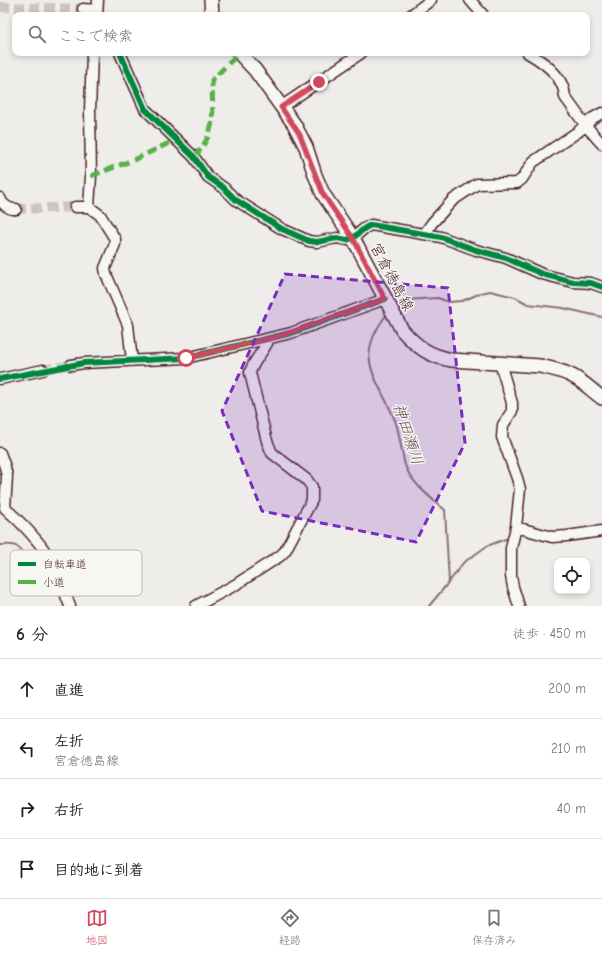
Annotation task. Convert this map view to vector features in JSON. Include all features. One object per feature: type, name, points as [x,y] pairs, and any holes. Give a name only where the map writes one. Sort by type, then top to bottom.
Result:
[{"type":"main road","points":[[211,0],[212,12]]},
{"type":"main road","name":"宮倉徳島線","points":[[242,56],[255,70],[300,135],[323,194],[353,238],[402,330],[411,340],[427,353],[438,358],[540,366],[568,374],[578,379],[602,398]]},
{"type":"street","points":[[415,12],[431,0]]},
{"type":"street","points":[[470,0],[480,12]]},
{"type":"street","points":[[83,9],[97,8]]},
{"type":"street","points":[[89,207],[91,176],[90,110],[92,56]]},
{"type":"street","points":[[121,56],[145,109],[194,156],[208,177],[224,188],[236,200],[282,228],[309,241],[317,242],[337,238],[346,240],[353,238],[371,225],[425,233],[441,237],[476,250],[506,258],[542,274],[573,282],[591,283],[602,287]]},
{"type":"street","points":[[281,107],[357,56]]},
{"type":"street","points":[[532,56],[549,67],[565,91],[565,97],[586,126],[602,144]]},
{"type":"street","points":[[425,233],[453,200],[477,184],[517,183],[522,179],[533,162],[586,126],[593,118],[602,112]]},
{"type":"street","points":[[0,198],[2,203],[12,210],[16,209]]},
{"type":"street","points":[[75,207],[89,207],[100,215],[115,239],[115,244],[105,268],[106,274],[128,325],[132,361]]},
{"type":"street","points":[[71,365],[84,363],[186,358],[291,333],[385,299]]},
{"type":"street","points":[[196,606],[235,585],[280,556],[285,551],[312,500],[312,487],[272,453],[267,441],[250,373],[252,365],[267,345],[269,339]]},
{"type":"street","points":[[500,363],[512,403],[512,411],[503,425],[502,437],[520,489],[516,527],[511,548],[511,576],[519,606]]},
{"type":"street","points":[[0,379],[43,370]]},
{"type":"street","points":[[0,453],[7,476],[5,508],[26,527],[44,550]]},
{"type":"street","points":[[516,527],[552,537],[602,531]]},
{"type":"street","points":[[66,596],[70,606]]},
{"type":"highlighted area","points":[[285,274],[448,288],[465,443],[416,542],[262,511],[222,411]]},
{"type":"waterway","name":"神田瀬川","points":[[396,306],[405,300],[438,298],[449,302],[462,301],[490,291],[515,297],[528,304],[563,308],[602,317]]},
{"type":"waterway","name":"神田瀬川","points":[[387,314],[376,330],[371,345],[370,357],[372,369],[376,381],[396,423],[405,465],[408,472],[422,490],[445,510],[449,582]]},
{"type":"waterway","points":[[429,606],[463,563],[487,546],[511,537]]},
{"type":"waterway","points":[[0,545],[12,545],[16,546],[20,550]]},
{"type":"tunnel","points":[[0,7],[83,9]]},
{"type":"tunnel","points":[[16,209],[75,207]]},
{"type":"tunnel","points":[[43,370],[71,365]]},
{"type":"marked path","points":[[194,157],[202,148],[210,130],[213,111],[212,80],[236,56]]},
{"type":"marked path","points":[[91,176],[136,159],[167,144],[178,142]]},
{"type":"cycle path","points":[[121,56],[145,109],[194,157],[208,177],[224,188],[236,200],[282,229],[309,241],[317,242],[337,238],[347,240],[353,238],[371,225],[441,237],[476,250],[506,258],[542,274],[573,282],[591,283],[602,287]]},
{"type":"cycle path","points":[[0,379],[84,363],[186,358],[291,333],[385,299]]},
{"type":"route","points":[[186,358],[291,333],[385,299],[353,238],[323,194],[306,147],[294,124],[281,107],[319,82]]}]
